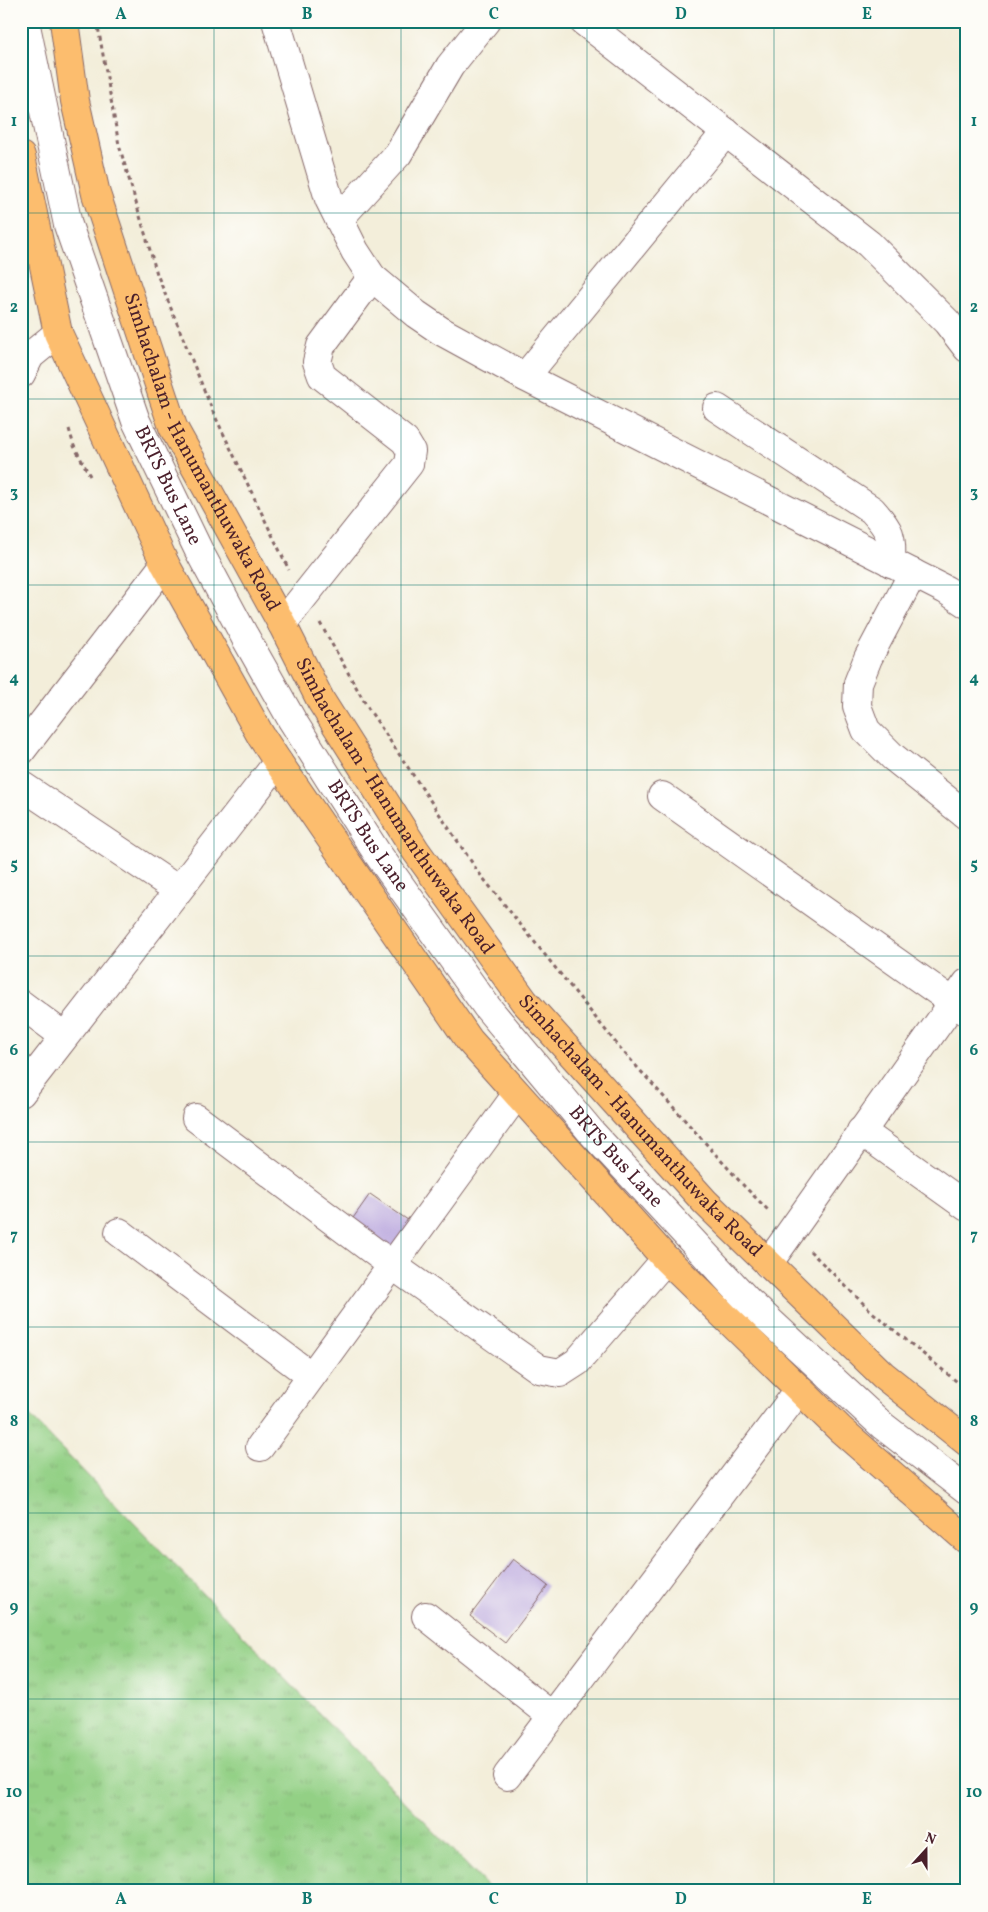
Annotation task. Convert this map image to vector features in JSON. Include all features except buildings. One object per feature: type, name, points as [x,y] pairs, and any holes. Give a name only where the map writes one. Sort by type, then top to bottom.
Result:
[{"type":"main road","name":"Simhachalam - Hanumanthuwaka Road","points":[[64,21],[76,101],[96,194],[173,426],[282,624],[321,701],[411,842],[524,1001],[705,1202],[883,1375],[967,1442]]},
{"type":"main road","points":[[21,156],[58,333],[165,564],[261,736],[278,762],[469,1040],[666,1259],[840,1429],[967,1540]]},
{"type":"street","name":"BRTS Bus Lane","points":[[26,21],[68,225],[136,421],[199,551],[244,635],[292,720],[330,780],[377,853],[487,1007],[592,1133],[748,1301],[883,1426],[967,1491]]},
{"type":"street","points":[[276,21],[329,199],[355,251],[372,278],[416,314],[441,331],[525,377],[946,590],[967,604]]},
{"type":"street","points":[[339,219],[398,154],[450,66],[486,21]]},
{"type":"street","points":[[583,21],[869,244],[947,322],[967,348]]},
{"type":"street","points":[[525,377],[726,132]]},
{"type":"street","points":[[282,624],[408,464],[411,451],[405,441],[322,376],[317,362],[321,346],[372,278]]},
{"type":"street","points":[[21,374],[30,356],[58,333]]},
{"type":"street","points":[[717,408],[872,510],[883,522],[892,539],[902,568],[858,684],[857,706],[866,730],[893,756],[967,816]]},
{"type":"street","points":[[21,751],[165,564]]},
{"type":"street","points":[[21,1093],[278,762]]},
{"type":"street","points":[[21,785],[178,890]]},
{"type":"street","points":[[662,796],[962,999],[861,1131],[768,1264]]},
{"type":"street","points":[[21,1004],[64,1036]]},
{"type":"street","points":[[260,1447],[518,1094]]},
{"type":"street","points":[[196,1118],[392,1265],[539,1369],[560,1373],[577,1362],[666,1259]]},
{"type":"street","points":[[861,1131],[967,1207]]},
{"type":"street","points":[[119,1232],[311,1376]]},
{"type":"street","points":[[507,1776],[799,1390]]},
{"type":"street","points":[[426,1616],[552,1716]]},
{"type":"path","points":[[97,21],[119,145],[157,274],[213,412],[283,559],[368,708],[479,873],[620,1048],[744,1186],[871,1311],[967,1390]]},
{"type":"green space","points":[[21,1407],[492,1891],[21,1891]]}]
